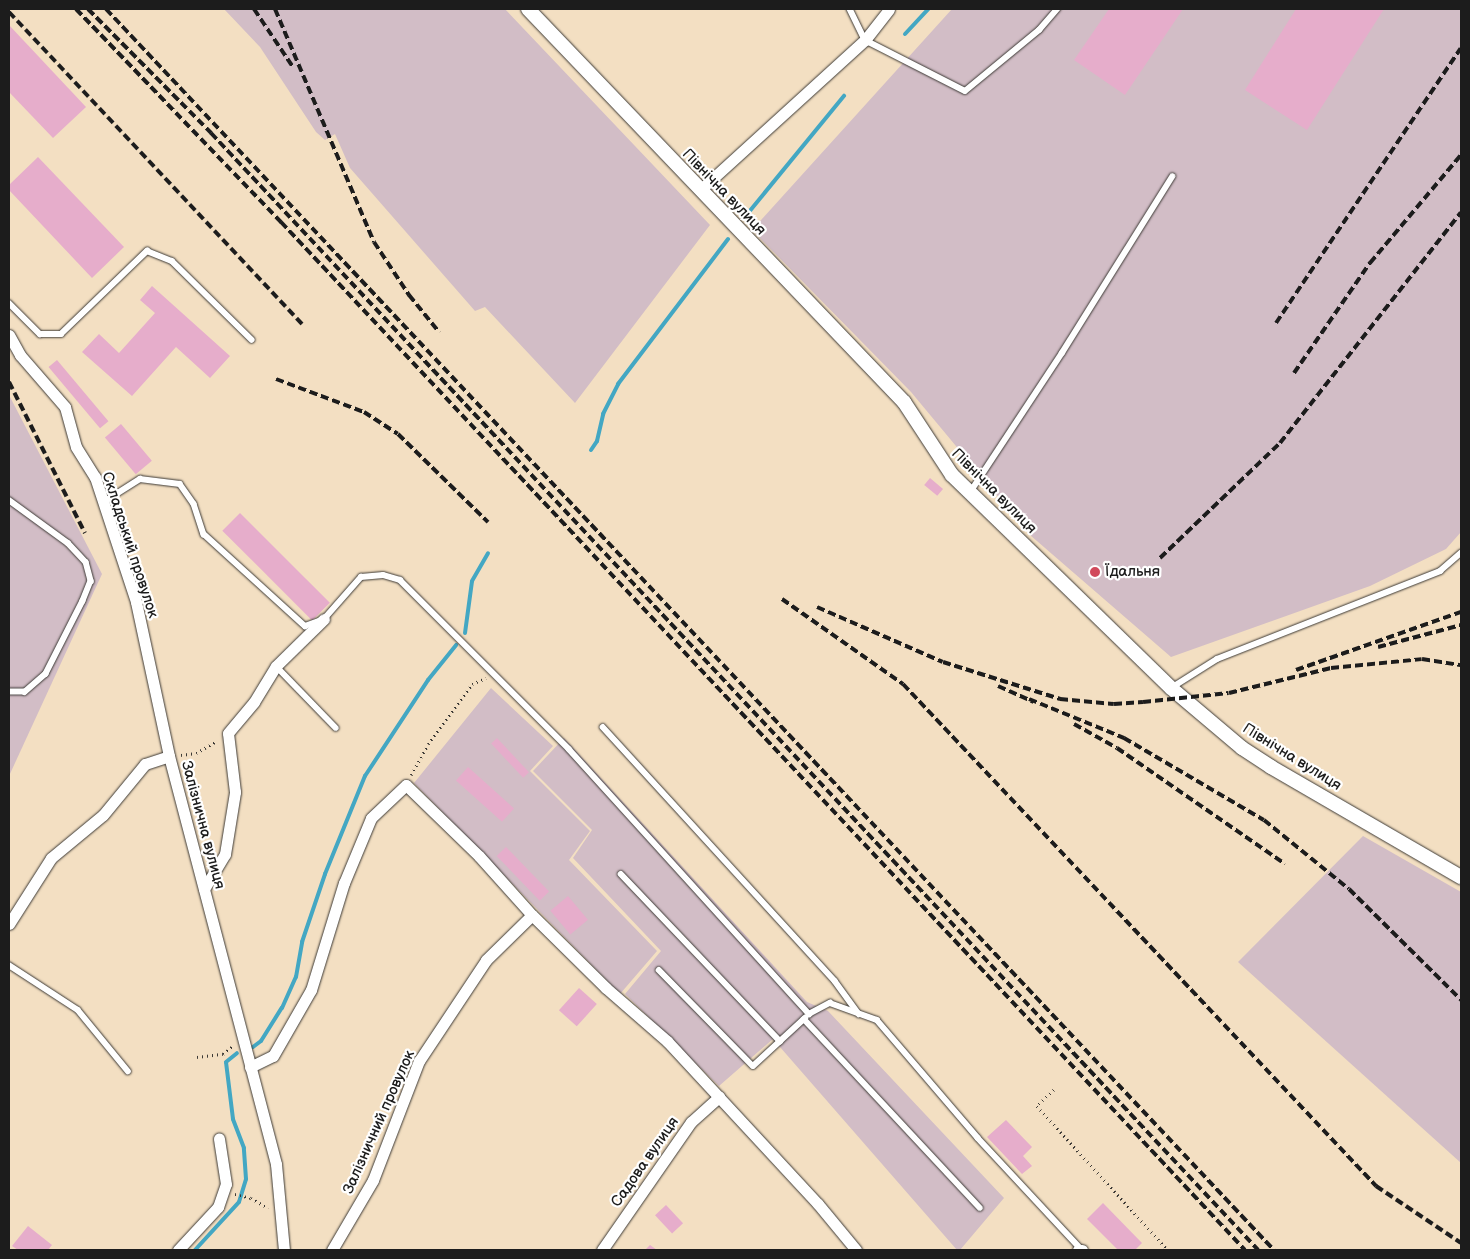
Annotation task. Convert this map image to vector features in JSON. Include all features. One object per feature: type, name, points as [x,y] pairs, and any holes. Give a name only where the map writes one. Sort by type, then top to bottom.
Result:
[{"type":"street","name":"Північна вулиця","points":[[528,9],[904,402],[940,461],[969,493],[1171,688],[1242,748],[1271,767],[1461,877]]},
{"type":"street","points":[[700,190],[865,40],[889,9]]},
{"type":"street","name":"Складський провулок","points":[[9,336],[20,355],[65,408],[76,447],[95,477],[136,602],[169,756]]},
{"type":"street","points":[[204,888],[224,854],[235,792],[228,732],[254,702],[276,666],[324,619]]},
{"type":"street","name":"Залізнична вулиця","points":[[9,924],[50,858],[102,815],[145,764],[169,756],[276,1164],[284,1250]]},
{"type":"street","points":[[248,1062],[273,1056],[311,990],[344,883],[371,818],[406,785],[606,988],[667,1041],[818,1204],[856,1250]]},
{"type":"street","name":"Залізничний провулок","points":[[332,1250],[372,1180],[419,1061],[486,960],[532,915]]},
{"type":"street","name":"Садова вулиця","points":[[602,1250],[691,1122],[720,1097]]},
{"type":"street","points":[[178,1250],[218,1207],[226,1184],[218,1139]]},
{"type":"lane","points":[[850,9],[865,40],[965,91],[1039,30],[1057,9]]},
{"type":"lane","points":[[969,493],[1062,353],[1172,177]]},
{"type":"lane","points":[[9,303],[40,334],[61,334],[147,251],[172,261],[252,340]]},
{"type":"lane","points":[[102,503],[140,479],[180,484],[194,504],[204,534],[305,626],[324,619],[361,577],[383,574],[400,580],[569,749],[806,1017],[980,1208]]},
{"type":"lane","points":[[9,500],[68,543],[86,562],[91,581],[46,674],[25,692],[9,692]]},
{"type":"lane","points":[[1171,688],[1217,659],[1440,571],[1461,553]]},
{"type":"lane","points":[[276,666],[336,728]]},
{"type":"lane","points":[[603,727],[835,981],[859,1014]]},
{"type":"lane","points":[[622,874],[780,1041]]},
{"type":"lane","points":[[9,965],[78,1010],[128,1071]]},
{"type":"lane","points":[[659,970],[753,1066],[806,1017],[830,1003],[877,1020],[978,1138],[1080,1250]]},
{"type":"path","points":[[406,785],[428,744],[472,684],[496,674]]},
{"type":"path","points":[[169,756],[196,753],[228,732]]},
{"type":"path","points":[[197,1058],[223,1054],[243,1042]]},
{"type":"path","points":[[1054,1090],[1036,1106],[1168,1250]]},
{"type":"path","points":[[234,1194],[251,1198],[281,1217]]},
{"type":"shaded area","points":[[224,9],[505,9],[710,225],[575,403],[485,307],[475,311],[350,168],[335,134],[325,140],[316,132],[260,47]]},
{"type":"shaded area","points":[[952,9],[1461,9],[1461,532],[1446,549],[1370,586],[1171,657],[1030,535],[911,392],[752,230]]},
{"type":"shaded area","points":[[9,395],[102,574],[9,776]]},
{"type":"shaded area","points":[[491,688],[553,746],[530,771],[590,831],[569,860],[657,951],[620,994],[414,783]]},
{"type":"shaded area","points":[[564,738],[807,1002],[828,1011],[1004,1198],[960,1250],[957,1250],[773,1039],[719,1086],[625,994],[661,951],[573,858],[592,830],[533,771]]},
{"type":"shaded area","points":[[1363,836],[1461,892],[1461,1163],[1238,962]]},
{"type":"building","points":[[1109,9],[1183,9],[1125,95],[1074,60]]},
{"type":"building","points":[[1296,9],[1384,9],[1307,130],[1245,90]]},
{"type":"building","points":[[9,25],[86,107],[53,138],[9,92]]},
{"type":"building","points":[[38,157],[124,247],[92,278],[9,190],[9,185]]},
{"type":"building","points":[[152,286],[230,356],[210,378],[176,347],[132,396],[82,352],[99,334],[119,353],[155,313],[140,300]]},
{"type":"building","points":[[57,360],[108,421],[100,428],[49,367]]},
{"type":"building","points":[[121,424],[152,461],[136,474],[105,437]]},
{"type":"building","points":[[930,478],[943,489],[937,496],[924,485]]},
{"type":"building","points":[[240,513],[330,603],[312,620],[222,531]]},
{"type":"building","points":[[497,738],[529,772],[523,778],[491,743]]},
{"type":"building","points":[[468,767],[514,808],[502,822],[456,780]]},
{"type":"building","points":[[506,847],[549,892],[540,901],[497,856]]},
{"type":"building","points":[[568,896],[588,920],[570,935],[550,911]]},
{"type":"building","points":[[579,988],[597,1004],[577,1026],[559,1010]]},
{"type":"building","points":[[1006,1120],[1032,1147],[1023,1156],[1032,1166],[1022,1174],[987,1137]]},
{"type":"building","points":[[1103,1203],[1142,1243],[1135,1250],[1118,1250],[1087,1219]]},
{"type":"building","points":[[666,1205],[683,1223],[672,1234],[655,1215]]},
{"type":"building","points":[[28,1226],[52,1245],[48,1250],[18,1250],[12,1246]]},
{"type":"building","points":[[650,1245],[657,1250],[645,1250]]},
{"type":"waterway","points":[[905,34],[928,9]]},
{"type":"waterway","points":[[744,218],[844,96]]},
{"type":"waterway","points":[[591,450],[597,441],[603,414],[618,384],[728,239]]},
{"type":"waterway","points":[[465,633],[472,581],[488,553]]},
{"type":"waterway","points":[[253,1047],[261,1041],[282,1008],[296,977],[302,942],[325,874],[365,776],[428,680],[456,645]]},
{"type":"waterway","points":[[195,1250],[239,1202],[246,1179],[244,1148],[233,1119],[226,1062],[237,1053]]},
{"type":"railway","points":[[76,9],[281,222],[1245,1250]]},
{"type":"railway","points":[[88,9],[211,133],[1258,1250]]},
{"type":"railway","points":[[106,9],[1274,1250]]},
{"type":"railway","points":[[254,9],[293,67]]},
{"type":"railway","points":[[275,9],[374,242],[409,295],[439,332]]},
{"type":"railway","points":[[9,12],[305,327]]},
{"type":"railway","points":[[1276,323],[1461,48]]},
{"type":"railway","points":[[1294,373],[1370,263],[1461,155]]},
{"type":"railway","points":[[1160,558],[1280,443],[1461,212]]},
{"type":"railway","points":[[276,379],[364,412],[398,434],[488,522]]},
{"type":"railway","points":[[9,382],[85,533]]},
{"type":"railway","points":[[782,599],[903,684],[1376,1186],[1461,1243]]},
{"type":"railway","points":[[817,607],[943,662],[1060,699],[1114,704],[1229,693],[1331,668],[1422,659],[1461,665]]},
{"type":"railway","points":[[1296,670],[1461,612]]},
{"type":"railway","points":[[1378,647],[1461,625]]},
{"type":"railway","points":[[998,686],[1034,702]]},
{"type":"railway","points":[[1029,699],[1124,738],[1264,820],[1349,889],[1461,1000]]},
{"type":"railway","points":[[1074,724],[1117,748],[1285,864]]},
{"type":"place","name":"Їдальня","points":[[1095,572]]}]
